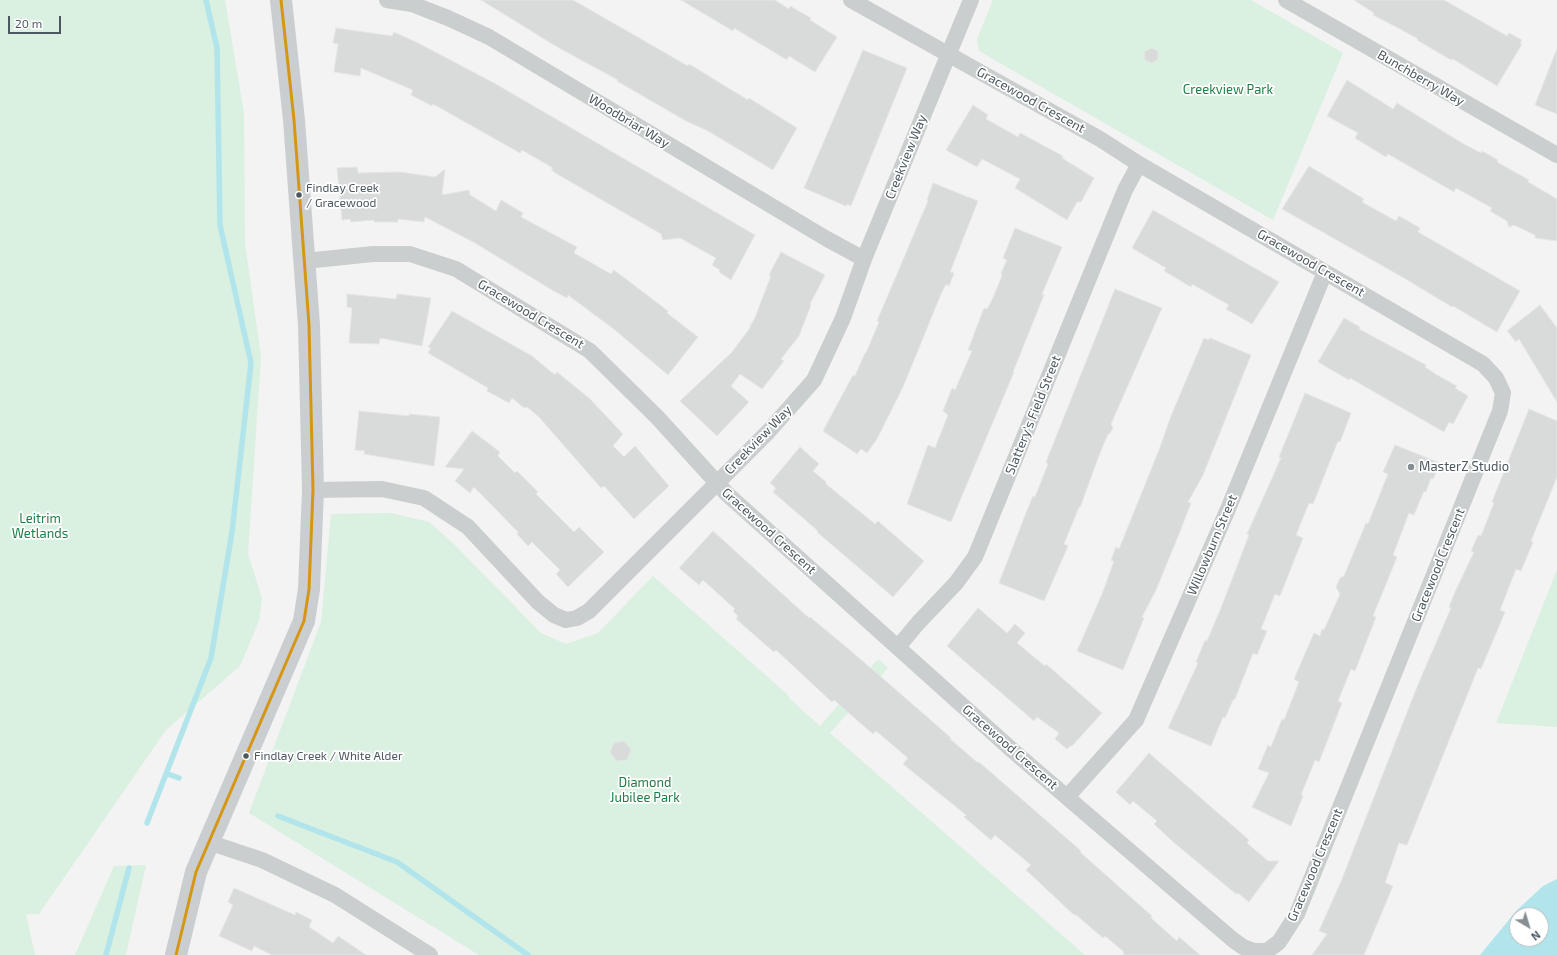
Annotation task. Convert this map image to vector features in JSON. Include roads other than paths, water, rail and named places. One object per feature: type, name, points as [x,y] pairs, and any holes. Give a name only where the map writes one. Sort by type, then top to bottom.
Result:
[{"type":"street","points":[[176,955],[192,885],[208,842],[304,621],[309,589],[313,490],[312,415],[304,261],[294,120],[282,0]]},
{"type":"street","name":"Woodbriar Way","points":[[387,0],[412,4],[448,18],[489,37],[820,235],[864,259]]},
{"type":"street","name":"Gracewood Crescent","points":[[304,261],[373,254],[410,254],[456,269],[590,351],[658,418],[716,484],[1067,797],[1243,947],[1254,951],[1267,951],[1279,942],[1297,914],[1500,411],[1503,393],[1496,378],[1483,364],[1139,164],[1100,139],[851,0]]},
{"type":"street","name":"Creekview Way","points":[[313,490],[382,489],[424,498],[468,527],[538,602],[554,615],[566,620],[577,618],[589,611],[768,432],[814,380],[843,318],[864,259],[972,0]]},
{"type":"street","name":"Bunchberry Way","points":[[1286,0],[1557,155]]},
{"type":"street","name":"Slattery's Field Street","points":[[898,647],[918,623],[956,583],[975,557],[1125,190],[1139,164]]},
{"type":"street","name":"Willowburn Street","points":[[1067,797],[1136,720],[1228,509],[1325,272]]},
{"type":"street","points":[[208,842],[262,860],[335,895],[430,955]]},
{"type":"water","points":[[1557,879],[1557,955],[1480,955],[1509,920],[1509,947],[1549,947],[1549,907],[1520,907],[1543,886]]},
{"type":"waterway","points":[[147,823],[211,658],[232,532],[251,363],[220,225],[217,48],[206,0]]},
{"type":"waterway","points":[[168,774],[179,778]]},
{"type":"waterway","points":[[278,816],[397,862],[528,955]]},
{"type":"waterway","points":[[106,955],[129,868]]},
{"type":"place","name":"Findlay Creek / Gracewood","points":[[299,195]]},
{"type":"place","name":"MasterZ Studio","points":[[1411,467]]},
{"type":"place","name":"Findlay Creek / White Alder","points":[[246,756]]},
{"type":"park label","name":"Creekview Park","points":[[1228,90]]},
{"type":"park label","name":"Leitrim Wetlands","points":[[40,526]]},
{"type":"park label","name":"Diamond Jubilee Park","points":[[645,790]]}]
